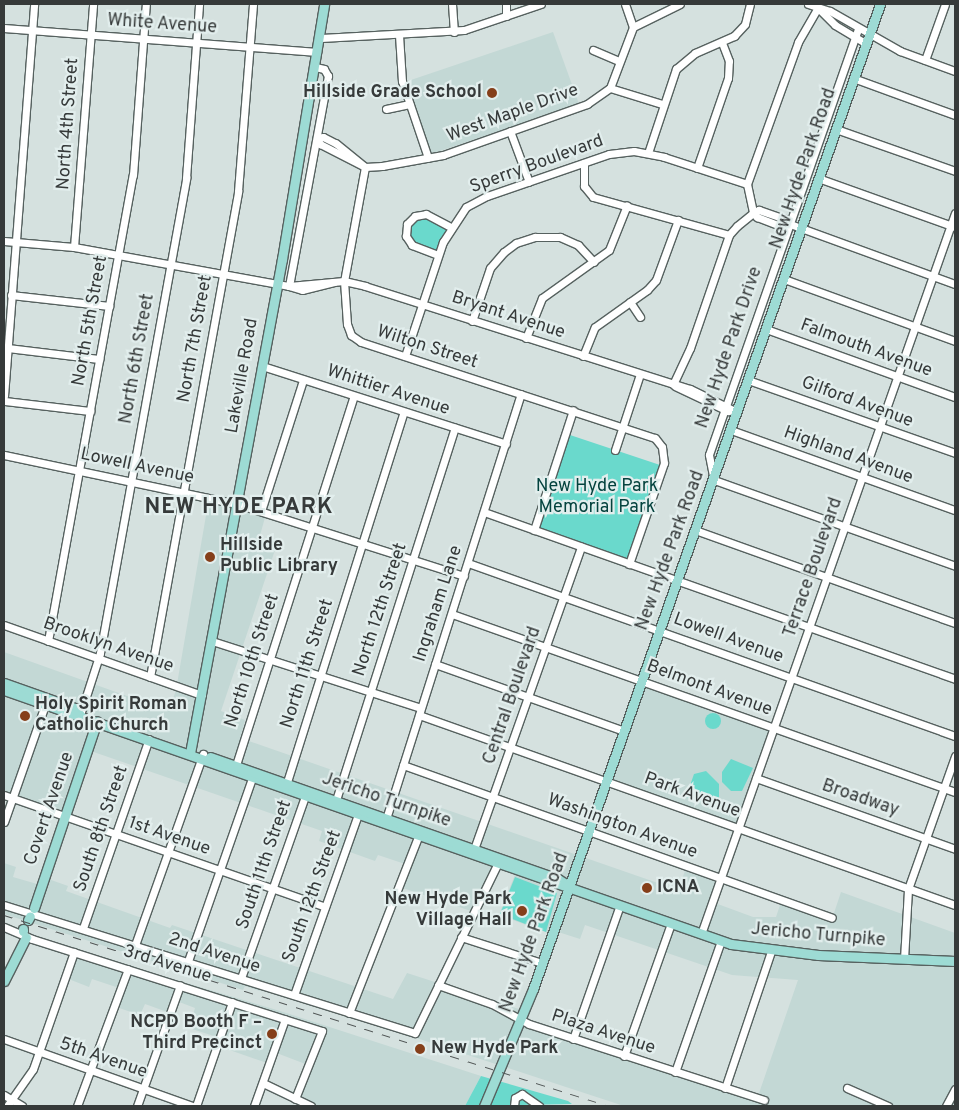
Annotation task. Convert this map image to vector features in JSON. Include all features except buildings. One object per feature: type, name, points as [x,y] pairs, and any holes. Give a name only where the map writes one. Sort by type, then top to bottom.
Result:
[{"type":"main road","name":"Lakeville Road","points":[[190,753],[277,284],[321,38],[324,4]]},
{"type":"main road","name":"New Hyde Park Road","points":[[484,1106],[542,963],[714,480],[880,4]]},
{"type":"main road","name":"Jericho Turnpike","points":[[4,683],[75,708],[80,715]]},
{"type":"main road","name":"Jericho Turnpike","points":[[4,690],[202,757],[252,778],[336,800],[359,812]]},
{"type":"main road","name":"Covert Avenue","points":[[29,914],[97,721]]},
{"type":"main road","name":"Jericho Turnpike","points":[[202,757],[236,765],[287,782],[319,801],[359,812],[499,861],[558,879],[569,887],[721,941],[771,951],[955,961]]},
{"type":"main road","points":[[319,801],[336,800]]},
{"type":"main road","points":[[4,969],[23,934]]},
{"type":"main road","points":[[4,981],[23,934]]},
{"type":"street","points":[[4,396],[34,4]]},
{"type":"street","name":"North 4th Street","points":[[74,247],[93,4]]},
{"type":"street","name":"North 5th Street","points":[[48,641],[133,175],[146,4]]},
{"type":"street","name":"North 6th Street","points":[[80,715],[98,659],[186,178],[199,4]]},
{"type":"street","name":"North 7th Street","points":[[150,677],[238,191],[253,4]]},
{"type":"street","points":[[452,4],[454,32]]},
{"type":"street","points":[[506,4],[506,16]]},
{"type":"street","points":[[321,38],[454,32],[541,4]]},
{"type":"street","points":[[625,4],[633,27]]},
{"type":"street","points":[[662,104],[610,88],[633,27],[680,4]]},
{"type":"street","points":[[648,153],[671,78],[682,62],[695,52],[722,42],[741,30],[750,4]]},
{"type":"street","points":[[808,4],[830,11],[858,29],[925,60],[955,71]]},
{"type":"street","points":[[925,60],[945,4]]},
{"type":"street","points":[[818,8],[855,39],[865,43]]},
{"type":"street","points":[[753,213],[747,184],[798,42],[818,8]]},
{"type":"street","name":"White Avenue","points":[[4,28],[318,52]]},
{"type":"street","name":"New Hyde Park Drive","points":[[714,480],[709,455],[858,29]]},
{"type":"street","points":[[399,35],[402,80],[428,158]]},
{"type":"street","points":[[697,168],[728,78],[729,61],[722,42]]},
{"type":"street","points":[[593,50],[619,61]]},
{"type":"street","points":[[289,286],[328,76],[324,69],[315,67]]},
{"type":"street","points":[[853,78],[955,115]]},
{"type":"street","name":"West Maple Drive","points":[[365,167],[428,158],[587,104],[610,88]]},
{"type":"street","points":[[386,109],[409,104]]},
{"type":"street","points":[[836,128],[955,171]]},
{"type":"street","points":[[303,131],[316,138],[323,137],[335,143],[365,167]]},
{"type":"street","points":[[510,131],[529,182]]},
{"type":"street","name":"Sperry Boulevard","points":[[405,356],[438,255],[450,227],[461,212],[474,202],[584,162],[622,151],[648,153],[747,184]]},
{"type":"street","points":[[584,162],[582,178],[590,195],[729,235]]},
{"type":"street","name":"Wilton Street","points":[[365,167],[344,281],[347,324],[351,335],[360,342],[623,426],[658,440],[664,453],[664,463],[629,564]]},
{"type":"street","points":[[818,178],[953,227]]},
{"type":"street","points":[[526,338],[542,298],[594,262],[612,245],[627,205]]},
{"type":"street","points":[[753,213],[780,226],[790,224],[955,284]]},
{"type":"street","points":[[673,384],[690,348],[729,235],[753,213]]},
{"type":"street","name":"Terrace Boulevard","points":[[700,934],[933,276],[953,227],[955,213]]},
{"type":"street","points":[[438,255],[412,245],[406,236],[407,224],[415,216],[426,214],[450,227]]},
{"type":"street","points":[[583,356],[596,326],[630,302],[656,280],[678,220]]},
{"type":"street","points":[[472,321],[490,268],[504,252],[516,243],[535,237],[560,237],[578,244],[594,262]]},
{"type":"street","name":"Bryant Avenue","points":[[4,241],[74,247],[289,286],[344,281],[673,384],[679,390],[737,412]]},
{"type":"street","points":[[784,279],[955,340]]},
{"type":"street","points":[[12,295],[109,306]]},
{"type":"street","points":[[630,302],[640,317]]},
{"type":"street","name":"Falmouth Avenue","points":[[766,329],[955,397]]},
{"type":"street","points":[[7,348],[99,359]]},
{"type":"street","name":"Whittier Avenue","points":[[262,366],[506,444]]},
{"type":"street","points":[[615,450],[640,374]]},
{"type":"street","points":[[261,511],[303,380]]},
{"type":"street","name":"Gilford Avenue","points":[[748,380],[955,454]]},
{"type":"street","name":"Ingraham Lane","points":[[386,821],[522,394]]},
{"type":"street","name":"North 10th Street","points":[[236,765],[354,396]]},
{"type":"street","points":[[4,402],[90,411]]},
{"type":"street","points":[[534,530],[572,410]]},
{"type":"street","name":"North 11th Street","points":[[287,782],[404,412]]},
{"type":"street","name":"North 12th Street","points":[[336,800],[455,428]]},
{"type":"street","name":"Highland Avenue","points":[[731,430],[955,510]]},
{"type":"street","name":"Lowell Avenue","points":[[4,455],[237,504],[464,576]]},
{"type":"street","points":[[714,480],[955,566]]},
{"type":"street","points":[[484,512],[955,679]]},
{"type":"street","points":[[695,530],[955,623]]},
{"type":"street","name":"Central Boulevard","points":[[473,852],[581,546]]},
{"type":"street","name":"Lowell Avenue","points":[[468,563],[955,736]]},
{"type":"street","name":"Belmont Avenue","points":[[452,614],[955,792]]},
{"type":"street","name":"Brooklyn Avenue","points":[[4,625],[202,695]]},
{"type":"street","name":"Park Avenue","points":[[212,641],[371,692],[510,747],[955,905]]},
{"type":"street","points":[[435,664],[624,731]]},
{"type":"street","points":[[4,822],[45,705]]},
{"type":"street","name":"South 8th Street","points":[[82,928],[149,739]]},
{"type":"street","points":[[904,959],[908,888],[955,756]]},
{"type":"street","points":[[135,945],[202,757]]},
{"type":"street","name":"Washington Avenue","points":[[403,765],[832,918]]},
{"type":"street","points":[[188,961],[252,778]]},
{"type":"street","name":"Broadway","points":[[756,778],[955,849]]},
{"type":"street","name":"South 11th Street","points":[[241,978],[306,793]]},
{"type":"street","name":"1st Avenue","points":[[4,795],[325,907]]},
{"type":"street","name":"South 12th Street","points":[[294,995],[359,812]]},
{"type":"street","points":[[349,1013],[420,833]]},
{"type":"street","points":[[438,985],[499,861]]},
{"type":"street","name":"2nd Avenue","points":[[4,905],[415,1032],[438,985]]},
{"type":"street","points":[[573,1039],[620,905]]},
{"type":"street","points":[[624,1056],[671,923]]},
{"type":"street","name":"3rd Avenue","points":[[4,927],[74,952],[285,1019],[321,1033],[295,1099]]},
{"type":"street","points":[[461,937],[542,963]]},
{"type":"street","points":[[675,1072],[721,941]]},
{"type":"street","points":[[725,1088],[771,951]]},
{"type":"street","points":[[7,1106],[30,1076],[74,952]]},
{"type":"street","points":[[77,1106],[128,969]]},
{"type":"street","points":[[137,1106],[180,985]]},
{"type":"street","name":"Plaza Avenue","points":[[438,985],[489,1002],[520,1021],[764,1100]]},
{"type":"street","points":[[196,1106],[232,1002]]},
{"type":"street","points":[[254,1106],[285,1019]]},
{"type":"street","name":"5th Avenue","points":[[4,1039],[192,1106]]},
{"type":"street","points":[[263,1083],[310,1106]]},
{"type":"street","points":[[847,1088],[888,1106]]},
{"type":"street","points":[[946,1106],[955,1089]]},
{"type":"street","points":[[514,1106],[514,1098],[522,1094],[539,1106]]},
{"type":"street","points":[[4,1095],[22,1106]]},
{"type":"shaded area","name":"Hillside Grade School","points":[[553,32],[579,104],[431,154],[405,82]]},
{"type":"shaded area","points":[[209,498],[266,514],[259,539],[277,544],[221,711],[245,720],[240,738],[678,890],[685,871],[721,883],[715,903],[753,917],[776,917],[781,902],[832,919],[841,892],[955,933],[955,1106],[624,1106],[261,987],[260,991],[245,986],[243,990],[4,914],[4,863],[16,867],[13,877],[37,884],[40,876],[68,886],[66,891],[170,928],[172,925],[393,999],[407,973],[528,1012],[524,1025],[757,1099],[798,980],[732,975],[585,925],[580,939],[552,930],[551,934],[499,915],[516,872],[496,864],[471,911],[397,886],[405,864],[378,855],[375,861],[319,841],[322,831],[85,749],[62,811],[4,791],[4,652],[169,711],[176,690]]},
{"type":"shaded area","points":[[642,681],[772,728],[737,827],[606,780]]},
{"type":"shaded area","points":[[75,950],[280,1011],[481,1076],[465,1106],[308,1106],[294,1100],[308,1065],[274,1052],[270,1064],[218,1046],[220,1038],[189,1028],[195,1008],[174,1000],[170,1013],[145,1004],[140,1015],[113,1006],[119,988],[92,979],[89,987],[66,978]]},
{"type":"green space","points":[[425,215],[448,228],[437,253],[420,248],[409,237],[412,220]]},
{"type":"green space","name":"New Hyde Park Memorial Park","points":[[567,434],[660,465],[627,560],[536,529]]},
{"type":"green space","points":[[713,713],[719,715],[721,721],[719,727],[713,729],[707,727],[705,721],[707,715]]},
{"type":"green space","points":[[731,759],[753,768],[742,791],[731,791],[722,782],[722,772]]},
{"type":"green space","points":[[706,771],[719,784],[719,797],[715,806],[686,797],[694,774]]},
{"type":"green space","points":[[515,877],[557,893],[546,932],[500,914]]},
{"type":"green space","points":[[481,1076],[568,1101],[572,1104],[465,1106]]},
{"type":"railway","points":[[4,915],[609,1106]]},
{"type":"place","name":"Hillside Grade School","points":[[492,93]]},
{"type":"place","name":"Hillside Public Library","points":[[210,557]]},
{"type":"place","name":"Holy Spirit Roman Catholic Church","points":[[25,716]]},
{"type":"place","name":"ICNA","points":[[647,888]]},
{"type":"place","name":"New Hyde Park Village Hall","points":[[522,911]]},
{"type":"place","name":"NCPD Booth F – Third Precinct","points":[[272,1034]]},
{"type":"place","name":"New Hyde Park","points":[[420,1049]]},
{"type":"district","name":"NEW HYDE PARK","points":[[239,508]]}]
